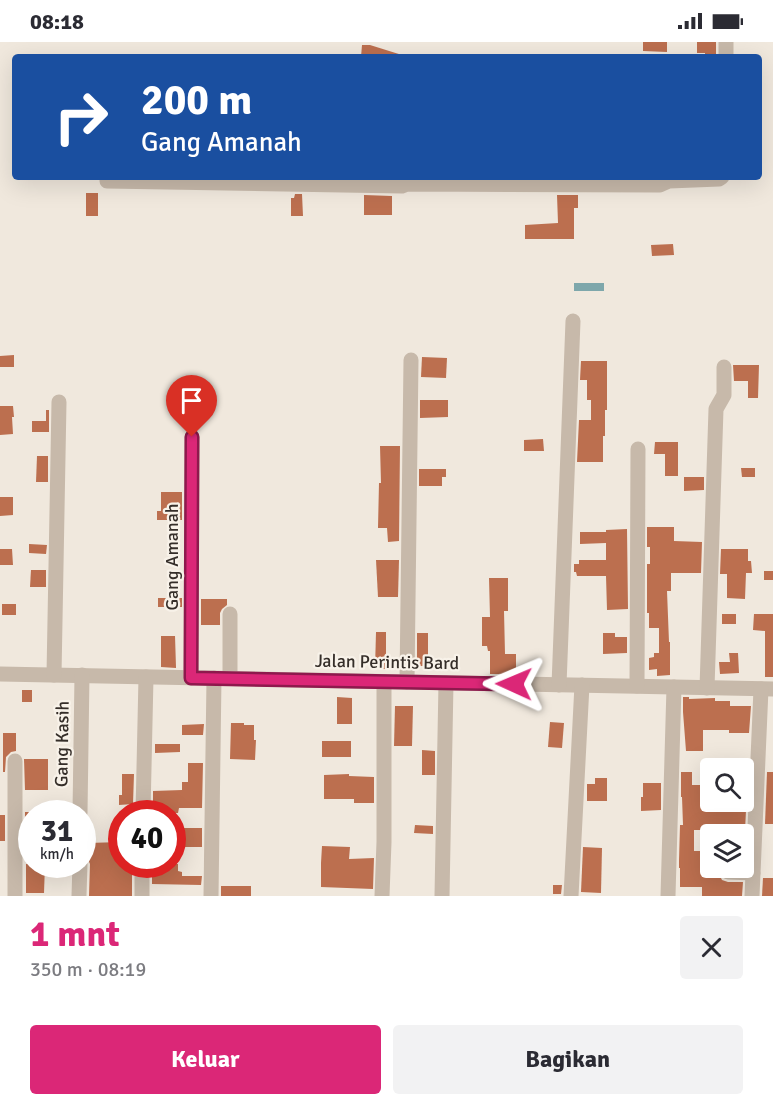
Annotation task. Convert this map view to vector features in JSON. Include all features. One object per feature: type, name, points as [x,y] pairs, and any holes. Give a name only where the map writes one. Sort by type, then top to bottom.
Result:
[{"type":"street","points":[[107,182],[402,186],[408,180],[660,185],[669,181],[694,180]]},
{"type":"street","points":[[559,685],[573,321]]},
{"type":"street","points":[[407,682],[411,360]]},
{"type":"street","points":[[707,688],[716,409],[724,395],[724,367]]},
{"type":"street","points":[[54,675],[59,402]]},
{"type":"street","name":"Gang Amanah","points":[[191,678],[192,437]]},
{"type":"street","points":[[637,687],[638,449]]},
{"type":"street","points":[[230,614],[230,678]]},
{"type":"street","name":"Jalan Perintis Bard","points":[[0,674],[767,689]]},
{"type":"street","name":"Gang Kasih","points":[[80,800],[82,675]]},
{"type":"street","points":[[143,800],[146,677]]},
{"type":"street","points":[[211,896],[214,678]]},
{"type":"street","points":[[382,896],[384,681]]},
{"type":"street","points":[[442,896],[446,683]]},
{"type":"street","points":[[572,896],[582,686]]},
{"type":"street","points":[[668,896],[674,687]]},
{"type":"street","points":[[754,860],[767,689]]},
{"type":"street","points":[[15,761],[15,896]]},
{"type":"street","points":[[80,878],[80,896]]},
{"type":"street","points":[[142,878],[142,896]]},
{"type":"street","points":[[752,896],[753,878]]},
{"type":"water","points":[[574,283],[604,283],[604,291],[574,291]]},
{"type":"building","points":[[643,42],[667,42],[667,52],[643,51]]},
{"type":"building","points":[[697,42],[716,42],[716,54],[697,53]]},
{"type":"building","points":[[362,45],[370,45],[399,54],[361,54]]},
{"type":"building","points":[[86,193],[98,193],[98,216],[86,216]]},
{"type":"building","points":[[295,194],[302,194],[303,216],[291,216],[291,198],[294,198]]},
{"type":"building","points":[[364,195],[392,196],[392,215],[364,215]]},
{"type":"building","points":[[557,195],[578,195],[578,208],[574,208],[574,239],[525,239],[525,225],[558,223]]},
{"type":"building","points":[[673,244],[674,255],[652,256],[651,245]]},
{"type":"building","points":[[14,355],[14,367],[0,367],[0,356]]},
{"type":"building","points":[[422,357],[447,358],[446,378],[421,377]]},
{"type":"building","points":[[581,361],[607,361],[607,410],[605,410],[605,436],[603,436],[603,462],[577,462],[579,420],[591,420],[591,400],[587,400],[587,380],[580,380]]},
{"type":"building","points":[[733,365],[759,365],[758,398],[748,398],[748,381],[734,381]]},
{"type":"building","points":[[420,400],[448,400],[448,417],[420,418]]},
{"type":"building","points":[[0,406],[13,406],[13,434],[0,435]]},
{"type":"building","points":[[46,410],[49,410],[49,432],[32,432],[32,421],[46,421]]},
{"type":"building","points":[[543,439],[544,451],[524,451],[524,440]]},
{"type":"building","points":[[655,442],[678,442],[678,476],[665,476],[665,454],[654,454]]},
{"type":"building","points":[[380,446],[400,446],[399,541],[388,542],[387,528],[378,528],[379,483],[381,483]]},
{"type":"building","points":[[37,456],[48,456],[48,482],[36,482]]},
{"type":"building","points":[[741,468],[755,468],[755,477],[742,477]]},
{"type":"building","points":[[419,469],[446,469],[446,477],[442,477],[442,486],[419,486]]},
{"type":"building","points":[[684,477],[704,477],[704,490],[684,491]]},
{"type":"building","points":[[161,492],[182,492],[182,520],[157,520],[157,511],[161,511]]},
{"type":"building","points":[[0,497],[13,497],[13,515],[0,516]]},
{"type":"building","points":[[647,527],[674,527],[674,541],[702,542],[701,573],[671,573],[671,591],[667,591],[670,675],[657,676],[657,669],[649,670],[649,658],[654,657],[654,653],[659,653],[659,628],[649,628],[649,613],[647,613],[647,564],[650,564],[650,547],[647,547]]},
{"type":"building","points":[[627,529],[628,609],[607,610],[606,576],[577,576],[574,572],[574,564],[579,564],[579,560],[606,560],[606,543],[580,544],[580,532]]},
{"type":"building","points":[[29,544],[47,545],[46,554],[29,553]]},
{"type":"building","points":[[0,549],[12,549],[13,565],[0,565]]},
{"type":"building","points":[[721,549],[748,549],[748,561],[751,561],[752,573],[746,573],[745,599],[727,598],[727,574],[720,574]]},
{"type":"building","points":[[376,560],[399,560],[398,597],[378,597]]},
{"type":"building","points":[[31,570],[46,570],[46,587],[30,587]]},
{"type":"building","points":[[764,571],[773,571],[773,580],[764,580]]},
{"type":"building","points":[[489,578],[508,578],[508,611],[504,611],[505,654],[516,654],[516,674],[490,674],[490,651],[487,646],[482,646],[482,617],[490,617]]},
{"type":"building","points":[[158,598],[182,598],[182,607],[158,607]]},
{"type":"building","points":[[201,599],[227,599],[227,605],[220,613],[220,625],[201,625]]},
{"type":"building","points":[[2,604],[16,604],[16,615],[2,615]]},
{"type":"building","points":[[722,614],[736,614],[736,624],[722,624]]},
{"type":"building","points":[[754,614],[773,614],[773,677],[765,677],[765,631],[753,630]]},
{"type":"building","points":[[376,632],[386,632],[386,669],[375,669]]},
{"type":"building","points":[[417,633],[428,633],[428,666],[417,666]]},
{"type":"building","points":[[603,633],[615,633],[615,637],[627,637],[627,653],[603,654]]},
{"type":"building","points":[[161,636],[175,636],[176,668],[161,667]]},
{"type":"building","points":[[729,653],[738,653],[739,673],[720,674],[719,662],[730,662]]},
{"type":"building","points":[[22,690],[32,690],[32,702],[22,702]]},
{"type":"building","points":[[337,697],[352,698],[352,724],[337,724]]},
{"type":"building","points":[[683,697],[689,697],[689,699],[715,698],[715,701],[730,701],[730,706],[751,706],[749,733],[703,730],[703,751],[686,751]]},
{"type":"building","points":[[395,706],[413,706],[412,746],[394,746]]},
{"type":"building","points":[[550,722],[564,723],[562,748],[548,747]]},
{"type":"building","points":[[231,723],[254,725],[255,760],[230,759]]},
{"type":"building","points":[[204,724],[203,735],[182,735],[182,725]]},
{"type":"building","points":[[3,733],[16,733],[16,751],[6,757],[5,772],[3,772]]},
{"type":"building","points":[[322,741],[351,741],[351,757],[322,757]]},
{"type":"building","points":[[155,744],[180,744],[180,752],[155,753]]},
{"type":"building","points":[[422,750],[435,751],[435,775],[422,775]]},
{"type":"building","points":[[24,759],[48,759],[48,790],[25,790]]},
{"type":"building","points":[[188,763],[203,763],[202,808],[186,808],[186,800],[153,800],[153,791],[182,790],[182,782],[188,782]]},
{"type":"building","points":[[681,772],[692,772],[692,785],[700,785],[700,812],[746,812],[745,824],[700,824],[700,830],[694,830],[694,851],[700,851],[700,878],[721,878],[728,882],[743,882],[742,896],[702,896],[702,887],[680,887],[680,825],[683,825]]},
{"type":"building","points":[[767,772],[773,772],[773,824],[765,824]]},
{"type":"building","points":[[122,774],[134,774],[133,800],[119,800],[119,795],[122,795]]},
{"type":"building","points":[[349,774],[349,776],[374,777],[374,803],[354,803],[354,799],[324,799],[324,775]]},
{"type":"building","points":[[595,778],[607,778],[607,801],[587,801],[587,784],[595,784]]},
{"type":"building","points":[[643,783],[661,783],[661,810],[641,811]]},
{"type":"building","points":[[0,815],[5,815],[5,841],[0,841]]},
{"type":"building","points":[[415,825],[433,826],[433,834],[414,833]]},
{"type":"building","points":[[186,828],[202,828],[202,847],[186,847]]},
{"type":"building","points":[[108,842],[108,878],[132,878],[132,896],[89,896],[90,878],[96,878],[96,843]]},
{"type":"building","points":[[322,846],[350,847],[349,859],[374,858],[373,889],[321,887]]},
{"type":"building","points":[[583,847],[602,848],[601,893],[581,892]]},
{"type":"building","points":[[202,876],[201,885],[152,884],[152,878]]},
{"type":"building","points":[[26,878],[45,878],[44,893],[26,893]]},
{"type":"building","points":[[763,878],[773,878],[773,896],[762,896]]},
{"type":"building","points":[[553,885],[562,885],[561,894],[553,894]]},
{"type":"building","points":[[221,886],[251,886],[251,896],[221,896]]},
{"type":"route","points":[[192,437],[191,678],[514,684]]}]
